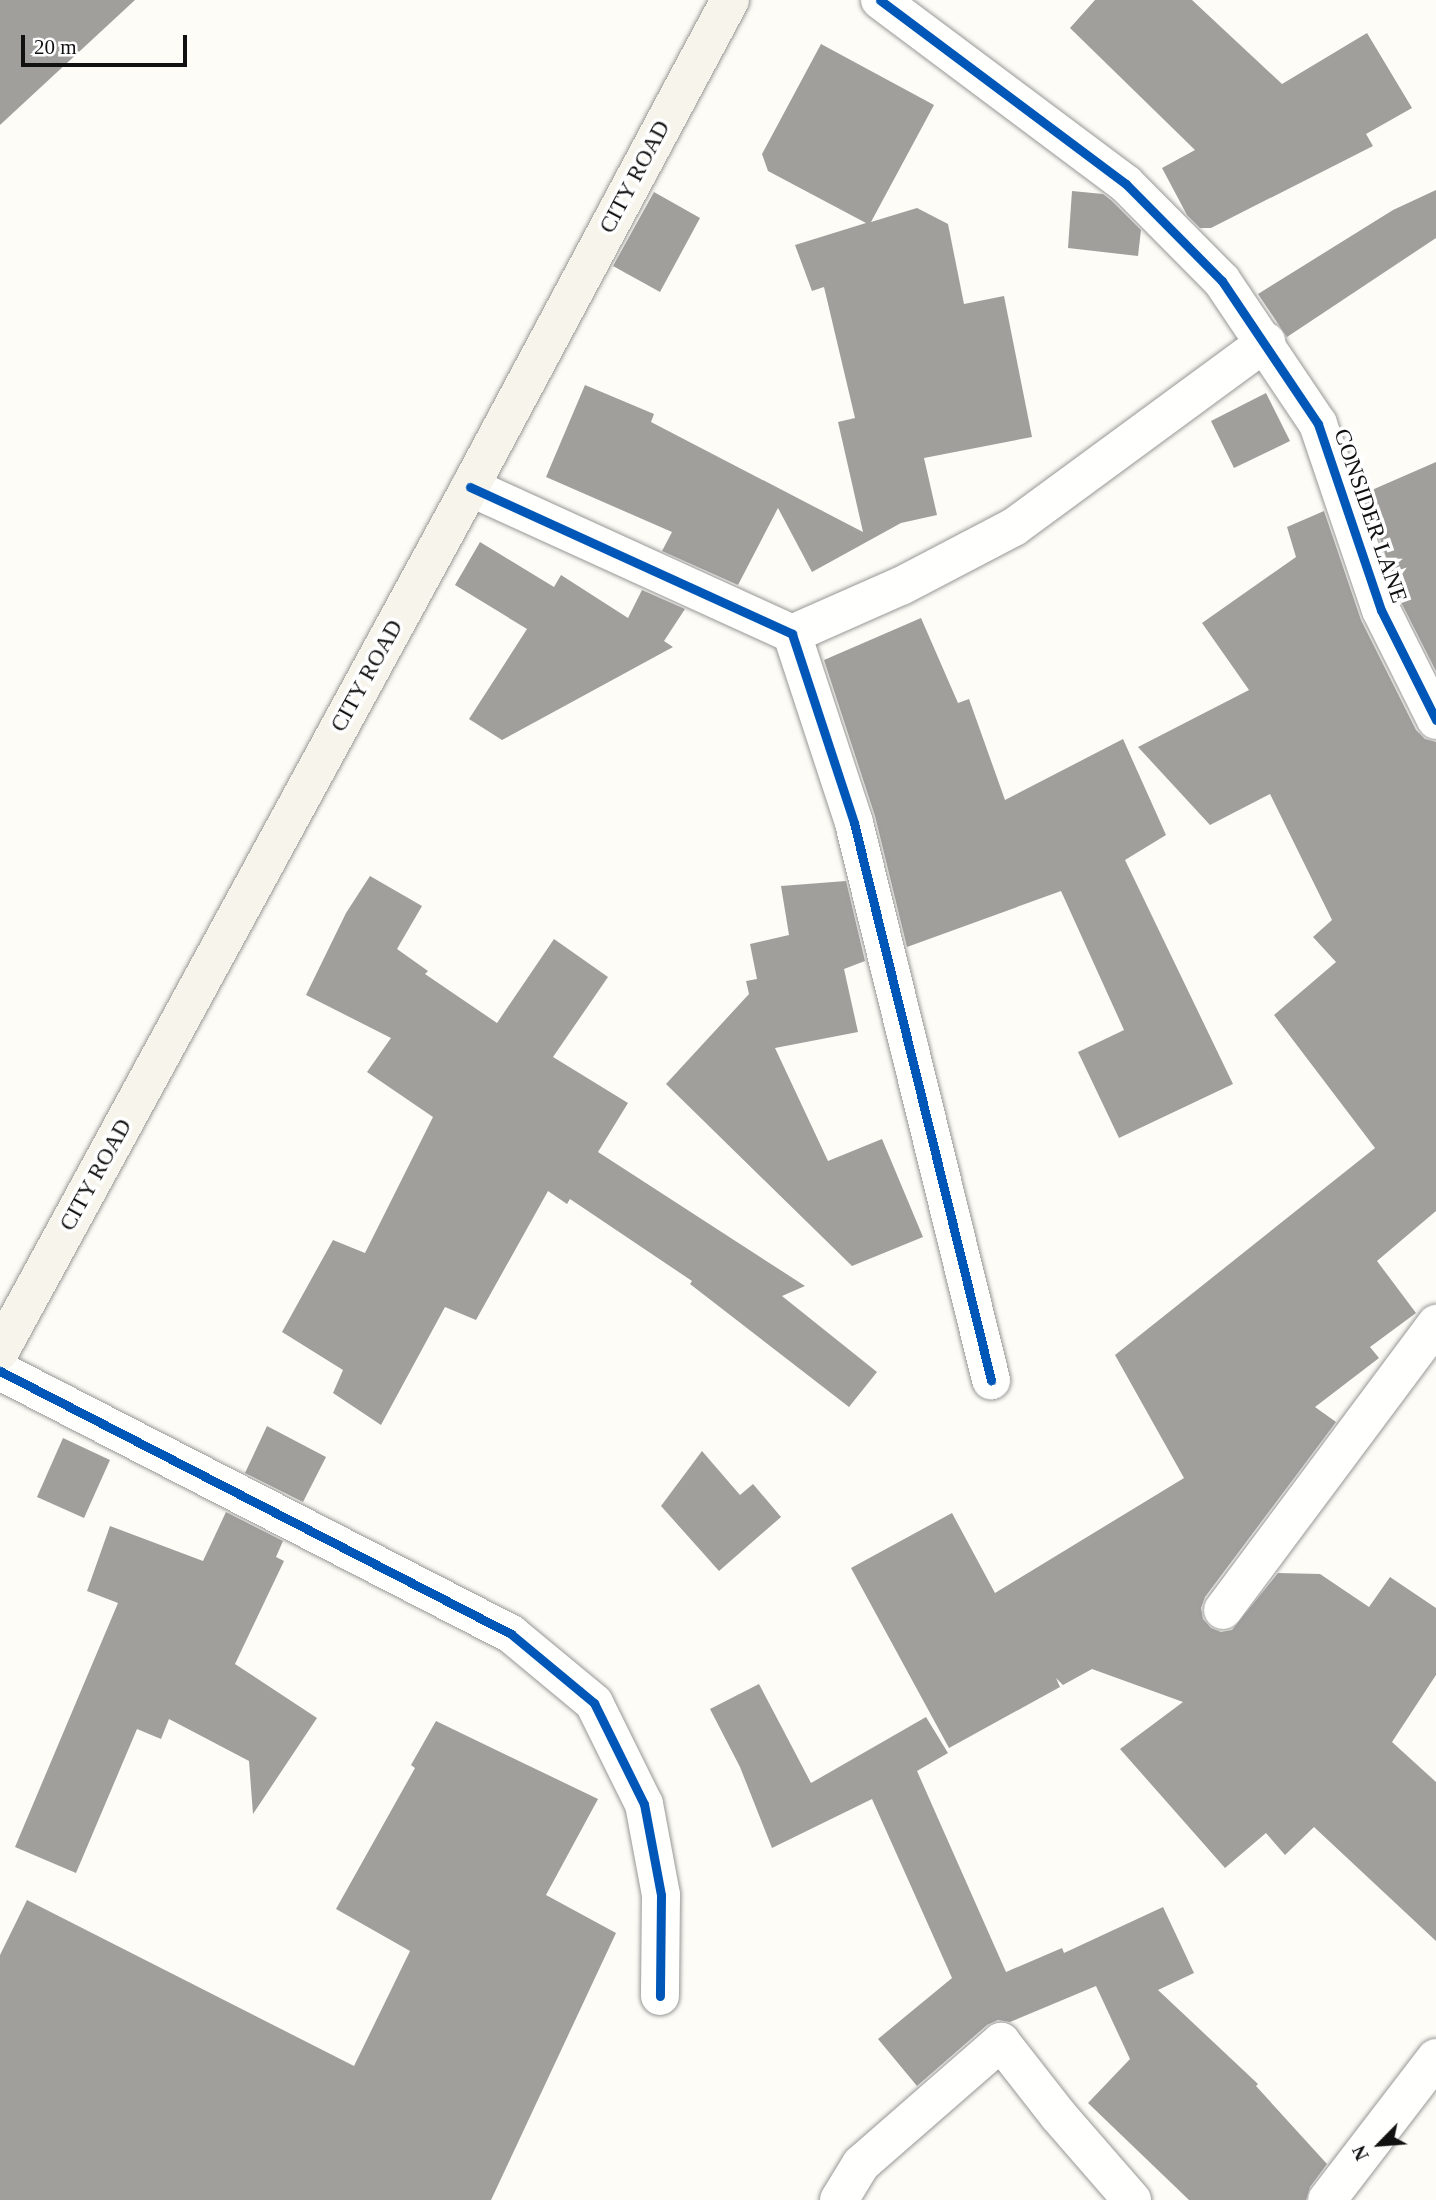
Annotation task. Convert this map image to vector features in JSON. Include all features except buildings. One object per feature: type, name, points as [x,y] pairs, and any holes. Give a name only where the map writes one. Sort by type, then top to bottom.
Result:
[{"type":"main road","name":"CITY ROAD","points":[[0,1351],[470,487],[730,0]]},
{"type":"street","name":"CONSIDER LANE","points":[[880,0],[1126,184],[1222,281],[1266,342],[1318,424],[1381,610],[1436,720]]},
{"type":"street","points":[[792,634],[901,586],[1014,527],[1266,342]]},
{"type":"street","points":[[470,487],[792,634],[854,823],[990,1380]]},
{"type":"street","points":[[1223,1610],[1436,1324]]},
{"type":"street","points":[[0,1371],[511,1634],[594,1703],[644,1804],[661,1895],[660,1996]]},
{"type":"street","points":[[839,2200],[861,2164],[1001,2042],[1058,2115],[1132,2200]]},
{"type":"street","points":[[1327,2200],[1436,2058]]},
{"type":"cycle path","points":[[880,0],[1126,184],[1222,281],[1318,424],[1381,610],[1436,720]]},
{"type":"cycle path","points":[[470,487],[792,634],[854,823],[991,1380]]},
{"type":"cycle path","points":[[0,1371],[511,1634],[594,1703],[644,1804],[661,1895],[660,1996]]}]
